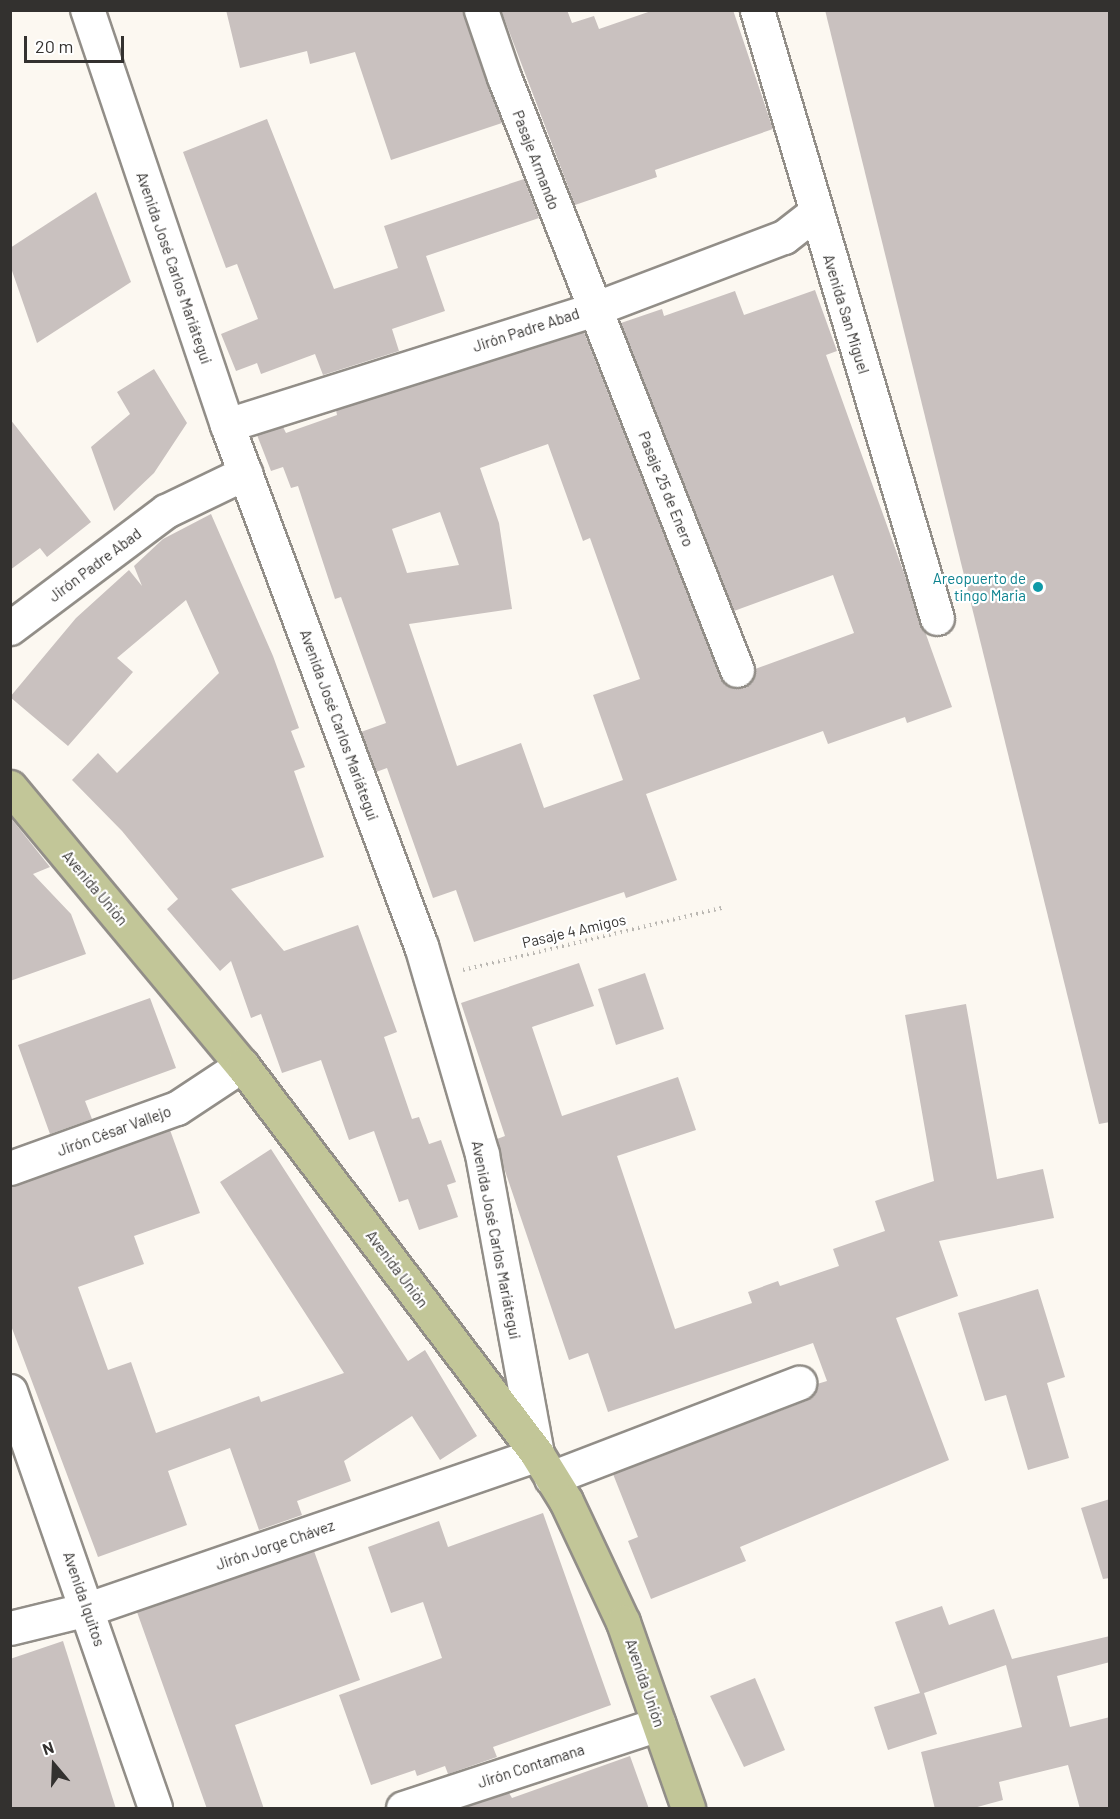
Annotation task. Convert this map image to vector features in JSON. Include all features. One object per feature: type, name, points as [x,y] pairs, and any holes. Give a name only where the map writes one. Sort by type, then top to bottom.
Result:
[{"type":"main road","name":"Avenida Unión","points":[[10,787],[242,1065],[544,1466],[623,1622],[688,1809]]},
{"type":"street","name":"Avenida José Carlos Mariátegui","points":[[87,10],[227,425],[430,978],[482,1154],[544,1466]]},
{"type":"street","name":"Pasaje Armando","points":[[482,10],[594,309]]},
{"type":"street","name":"Avenida San Miguel","points":[[757,10],[937,618]]},
{"type":"street","name":"Jirón Padre Abad","points":[[227,425],[594,309],[784,237],[816,212]]},
{"type":"street","name":"Pasaje 25 de Enero","points":[[594,309],[737,670]]},
{"type":"street","name":"Jirón Padre Abad","points":[[10,628],[166,511],[245,473]]},
{"type":"street","name":"Jirón César Vallejo","points":[[10,1168],[177,1108],[242,1065]]},
{"type":"street","name":"Jirón Jorge Chávez","points":[[10,1628],[88,1609],[544,1466],[799,1383]]},
{"type":"street","name":"Avenida Iquitos","points":[[10,1390],[88,1609],[155,1809]]},
{"type":"street","name":"Jirón Contamana","points":[[403,1809],[659,1724]]},
{"type":"path","name":"Pasaje 4 Amigos","points":[[430,978],[725,907]]},
{"type":"building","points":[[226,10],[463,10],[502,123],[391,160],[355,52],[310,64],[307,51],[240,68]]},
{"type":"building","points":[[501,10],[567,10],[572,23],[594,16],[599,29],[654,10],[733,10],[773,129],[655,170],[657,177],[575,205]]},
{"type":"building","name":"Areopuerto de tingo Maria","points":[[825,10],[1110,10],[1110,1122],[1099,1124]]},
{"type":"building","points":[[267,119],[334,289],[398,268],[384,226],[524,179],[539,218],[426,256],[445,311],[392,329],[399,351],[323,375],[315,354],[261,374],[257,363],[236,371],[221,334],[258,319],[237,264],[226,268],[183,152]]},
{"type":"building","points":[[96,192],[131,282],[37,343],[10,265],[10,248]]},
{"type":"building","points":[[815,290],[837,351],[826,355],[952,707],[907,723],[905,717],[828,744],[823,731],[646,794],[677,880],[626,898],[624,892],[474,942],[456,890],[433,898],[387,768],[376,772],[361,732],[386,723],[341,597],[335,599],[298,486],[291,488],[283,467],[271,471],[257,435],[283,427],[286,433],[337,415],[336,410],[584,332],[720,677],[726,685],[743,688],[752,681],[755,669],[854,633],[833,575],[734,611],[621,323],[662,309],[664,316],[735,291],[744,315]],"holes":[[[548,444],[583,541],[590,538],[640,679],[593,695],[623,780],[544,808],[521,743],[457,766],[409,624],[512,609],[499,523],[480,468]],[[440,512],[459,565],[407,573],[392,529]]]},
{"type":"building","points":[[154,369],[187,423],[154,473],[114,511],[91,447],[130,414],[117,392]]},
{"type":"building","points":[[10,419],[91,522],[47,557],[40,548],[10,570]]},
{"type":"building","points":[[211,514],[273,656],[299,728],[291,731],[305,767],[294,771],[324,857],[231,889],[284,951],[358,925],[397,1032],[384,1037],[412,1119],[419,1117],[429,1144],[441,1140],[456,1182],[447,1185],[458,1217],[419,1230],[408,1199],[399,1202],[374,1131],[349,1140],[321,1060],[282,1073],[261,1014],[251,1018],[231,961],[220,971],[167,909],[178,899],[122,831],[72,780],[98,753],[117,773],[219,673],[186,600],[117,658],[133,672],[68,746],[10,697],[76,618],[129,570],[142,586],[134,566],[163,539]]},
{"type":"building","points":[[10,817],[50,867],[33,874],[71,914],[86,954],[10,981]]},
{"type":"building","points":[[579,963],[594,1006],[532,1027],[562,1116],[678,1077],[696,1130],[617,1156],[675,1329],[752,1303],[748,1292],[778,1281],[780,1286],[839,1266],[833,1249],[885,1231],[875,1201],[934,1181],[905,1015],[966,1004],[997,1179],[1043,1169],[1054,1218],[939,1241],[958,1296],[896,1318],[949,1460],[740,1547],[746,1561],[651,1599],[628,1541],[638,1537],[613,1474],[806,1401],[817,1384],[827,1381],[813,1343],[608,1412],[588,1353],[569,1360],[502,1162],[497,1139],[505,1136],[461,1003]]},
{"type":"building","points":[[645,973],[664,1029],[616,1045],[598,989]]},
{"type":"building","points":[[150,998],[176,1068],[85,1101],[92,1119],[50,1134],[18,1045]]},
{"type":"building","points":[[170,1130],[200,1213],[134,1236],[144,1264],[78,1287],[108,1370],[131,1362],[156,1433],[259,1396],[261,1402],[344,1373],[220,1182],[271,1149],[408,1361],[425,1350],[477,1436],[440,1460],[412,1416],[344,1461],[351,1481],[297,1501],[302,1515],[259,1530],[230,1448],[168,1471],[187,1525],[98,1557],[10,1323],[10,1186]]},
{"type":"building","points":[[1038,1289],[1065,1377],[1047,1383],[1069,1458],[1028,1470],[1006,1395],[985,1401],[958,1313]]},
{"type":"building","points":[[1110,1499],[1110,1578],[1103,1579],[1081,1508]]},
{"type":"building","points":[[543,1513],[611,1705],[493,1747],[497,1757],[448,1774],[445,1766],[417,1776],[415,1770],[371,1785],[339,1695],[442,1658],[423,1602],[391,1613],[368,1547],[439,1521],[448,1547]]},
{"type":"building","points":[[314,1551],[360,1680],[235,1725],[264,1809],[207,1809],[137,1612]]},
{"type":"building","points":[[942,1606],[949,1625],[994,1609],[1012,1659],[1110,1636],[1110,1662],[1057,1676],[1070,1727],[1110,1717],[1110,1809],[1080,1809],[1068,1765],[999,1782],[1003,1800],[970,1809],[935,1809],[921,1752],[1022,1727],[1006,1665],[924,1693],[937,1734],[888,1750],[874,1707],[920,1693],[895,1622]]},
{"type":"building","points":[[63,1641],[116,1809],[10,1809],[10,1659]]},
{"type":"building","points":[[755,1678],[785,1750],[744,1767],[710,1696]]},
{"type":"building","points":[[630,1756],[649,1809],[462,1809],[509,1793],[512,1798]]},
{"type":"place","name":"Areopuerto de tingo Maria","points":[[1038,587]]}]
